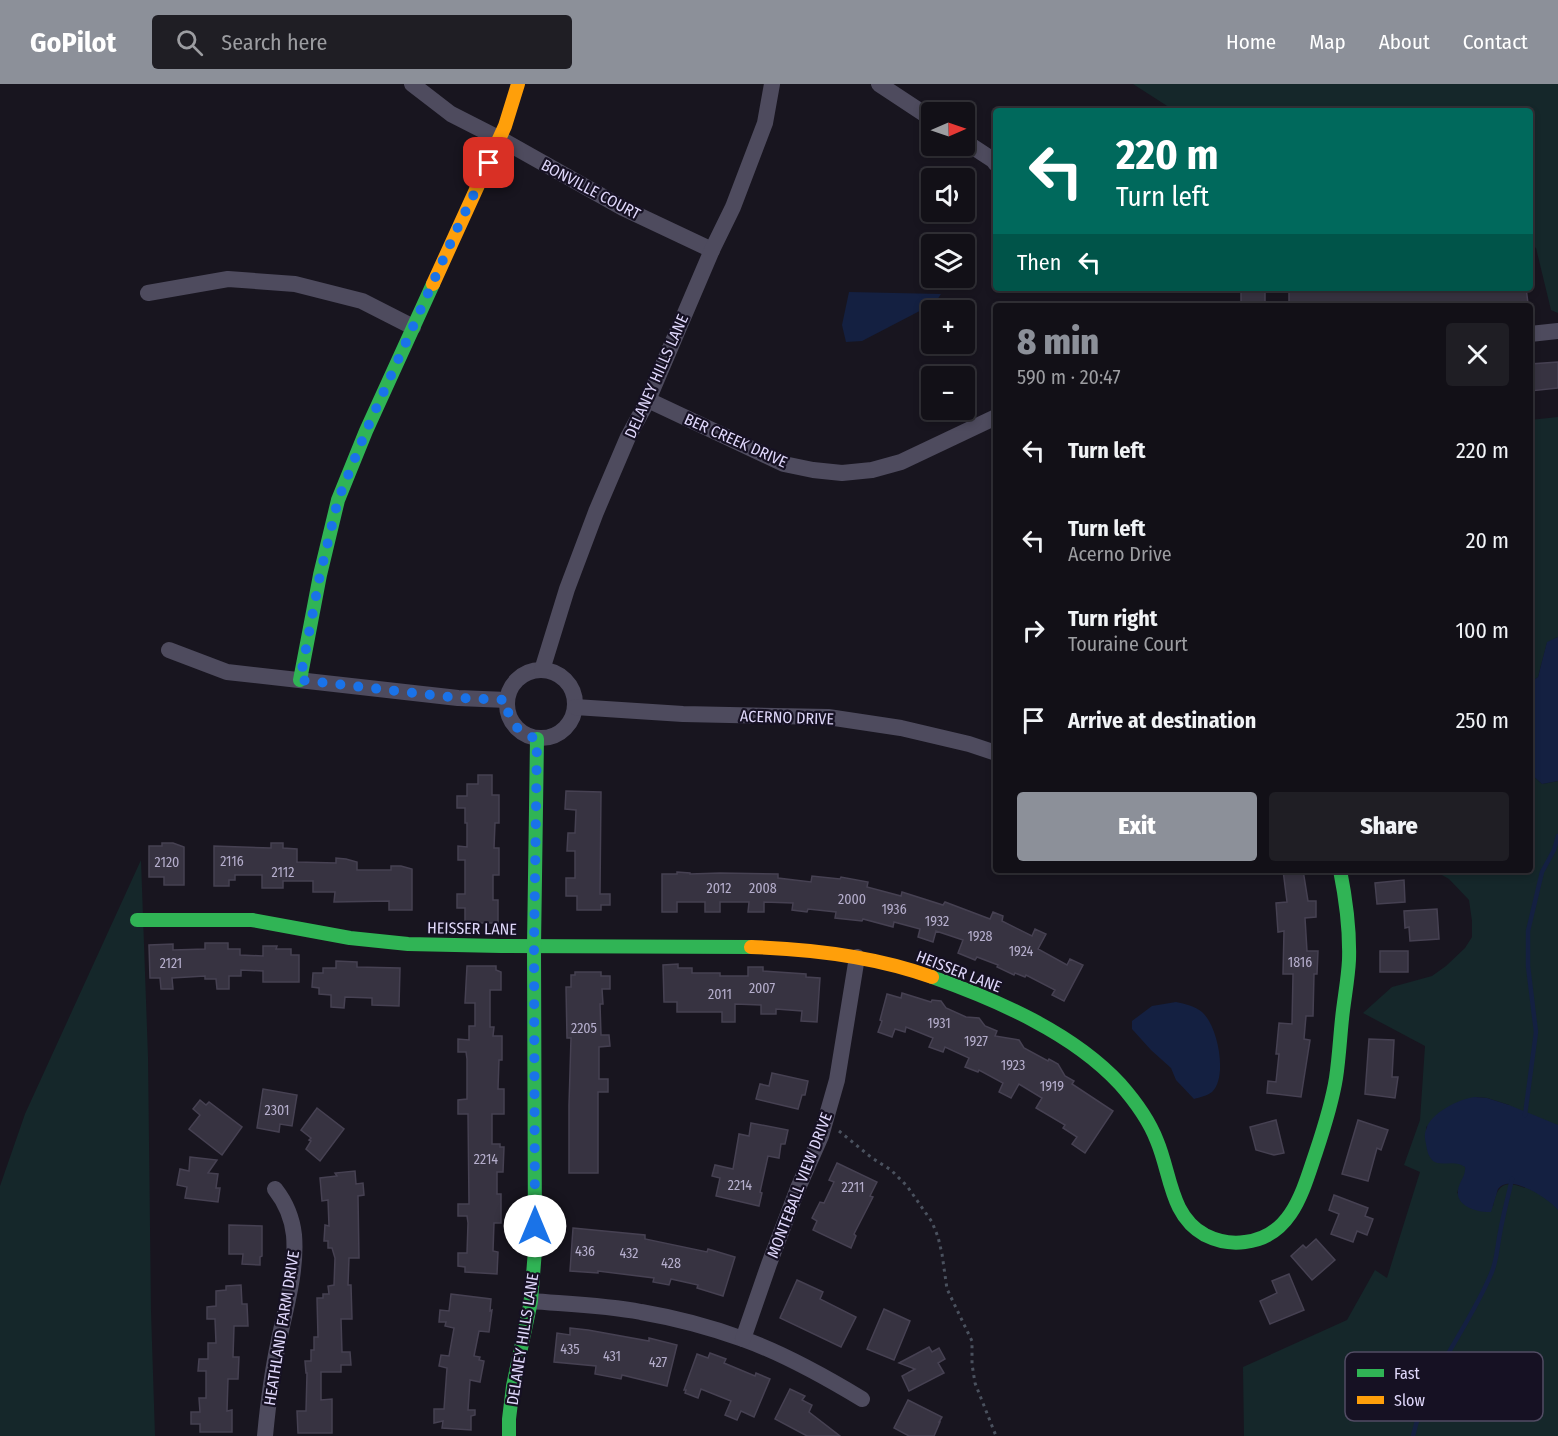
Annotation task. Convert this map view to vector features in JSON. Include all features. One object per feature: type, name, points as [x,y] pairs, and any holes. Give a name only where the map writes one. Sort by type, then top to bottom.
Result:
[{"type":"street","name":"BONVILLE COURT","points":[[412,84],[452,114],[623,208],[712,250]]},
{"type":"street","points":[[300,680],[320,575],[338,500],[366,431],[500,139],[518,84]]},
{"type":"street","name":"DELANEY HILLS LANE","points":[[542,670],[567,589],[596,512],[733,207],[765,123],[772,84]]},
{"type":"street","points":[[879,84],[921,112]]},
{"type":"street","points":[[975,148],[993,160]]},
{"type":"street","points":[[148,293],[228,279],[295,284],[362,301],[413,327]]},
{"type":"street","points":[[1533,334],[1558,331]]},
{"type":"street","name":"BER CREEK DRIVE","points":[[648,400],[784,464],[842,473],[872,470],[901,462],[993,418]]},
{"type":"street","points":[[169,650],[227,672],[459,698],[507,700]]},
{"type":"street","points":[[542,670],[554,672],[564,678],[572,688],[575,707],[571,721],[565,729],[557,735],[537,739],[519,731],[509,717],[507,700],[513,684],[521,676],[531,671],[542,670]]},
{"type":"street","name":"ACERNO DRIVE","points":[[575,707],[694,714],[828,717],[901,728],[993,752]]},
{"type":"street","name":"DELANEY HILLS LANE","points":[[510,1436],[509,1419],[513,1386],[531,1301],[535,1250],[534,946],[537,739]]},
{"type":"street","name":"HEISSER LANE","points":[[136,920],[251,920],[370,941],[453,945],[766,946],[814,950],[900,966],[994,1002],[1044,1027],[1085,1053],[1114,1079],[1142,1110],[1158,1141],[1183,1218],[1206,1237],[1238,1242],[1256,1240],[1268,1235],[1290,1215],[1298,1202],[1331,1103],[1349,957],[1346,899],[1341,873]]},
{"type":"street","name":"MONTEBALL VIEW DRIVE","points":[[743,1339],[773,1253],[821,1136],[837,1080],[857,957]]},
{"type":"street","name":"HEATHLAND FARM DRIVE","points":[[265,1436],[269,1393],[294,1256],[294,1234],[290,1216],[285,1202],[275,1189]]},
{"type":"street","points":[[531,1301],[603,1307],[676,1319],[743,1339],[803,1366],[862,1399]]},
{"type":"path","points":[[838,1130],[872,1158],[891,1170],[908,1186],[932,1222],[940,1245],[947,1289],[972,1341],[973,1373],[977,1392],[996,1436]]},
{"type":"shaded area","points":[[1133,84],[1558,84],[1558,313],[1551,310],[1536,248],[1533,246],[1533,108],[1170,108]]},
{"type":"shaded area","points":[[1558,417],[1558,637],[1547,643],[1538,677],[1533,681],[1533,420]]},
{"type":"shaded area","points":[[1533,776],[1542,784],[1558,781],[1558,1436],[1244,1436],[1243,1367],[1347,1320],[1375,1270],[1387,1278],[1420,1172],[1404,1165],[1420,1120],[1425,1046],[1363,1013],[1392,987],[1432,976],[1465,948],[1472,937],[1469,900],[1449,879],[1438,873],[1533,873]],"holes":[[[1475,1097],[1509,1105],[1525,1188],[1512,1184],[1503,1186],[1497,1193],[1493,1206],[1457,1193],[1465,1174],[1465,1167],[1426,1143],[1426,1127]]]},
{"type":"shaded area","points":[[141,860],[148,1057],[155,1436],[0,1436],[0,1186],[25,1114]]},
{"type":"water","points":[[849,292],[941,294],[937,300],[921,300],[921,310],[862,341],[846,342],[842,325]]},
{"type":"water","points":[[1558,637],[1558,781],[1542,784],[1533,776],[1533,681],[1538,677],[1547,642]]},
{"type":"water","points":[[1176,1002],[1202,1012],[1213,1028],[1219,1052],[1217,1085],[1212,1092],[1194,1099],[1176,1080],[1171,1068],[1132,1029],[1132,1021],[1152,1006]]},
{"type":"water","points":[[1475,1097],[1509,1105],[1558,1125],[1558,1210],[1534,1192],[1512,1184],[1503,1185],[1498,1189],[1491,1212],[1474,1210],[1460,1201],[1458,1190],[1465,1167],[1433,1161],[1427,1151],[1425,1133],[1433,1118],[1439,1113],[1454,1104]]},
{"type":"building","points":[[1241,291],[1265,291],[1265,303],[1241,303]]},
{"type":"building","points":[[1289,291],[1526,291],[1528,303],[1306,302],[1289,303]]},
{"type":"building","points":[[1558,362],[1558,388],[1533,391],[1533,364]]},
{"type":"building","points":[[478,775],[492,775],[492,795],[499,795],[499,823],[495,823],[494,848],[499,848],[499,875],[493,875],[493,900],[498,900],[498,923],[465,923],[465,908],[457,908],[457,894],[465,894],[465,860],[458,860],[458,846],[467,847],[467,823],[465,823],[465,808],[457,808],[457,796],[467,796],[467,784],[478,784]]},
{"type":"building","points":[[566,791],[601,792],[600,894],[610,894],[610,905],[601,905],[601,910],[577,910],[577,896],[566,896],[566,878],[575,878],[575,851],[567,851],[568,833],[575,833],[576,810],[565,809]]},
{"type":"building","points":[[162,843],[173,843],[184,847],[184,885],[164,885],[164,877],[149,877],[149,846],[162,846]]},
{"type":"building","points":[[271,843],[283,843],[283,848],[297,849],[297,862],[336,863],[336,858],[357,862],[357,870],[391,870],[391,866],[412,869],[412,910],[389,910],[389,901],[334,902],[335,892],[313,892],[313,881],[283,881],[283,888],[262,888],[262,875],[235,875],[235,880],[229,880],[229,886],[214,886],[214,846],[271,848]]},
{"type":"building","points":[[677,872],[778,874],[778,878],[811,882],[812,876],[840,879],[841,877],[868,882],[867,887],[901,896],[902,892],[943,905],[945,902],[990,919],[993,912],[1003,916],[1002,921],[1032,936],[1035,929],[1046,934],[1038,949],[1067,965],[1070,959],[1083,965],[1064,1001],[1052,995],[1055,990],[1026,975],[1025,977],[1015,973],[1014,975],[997,967],[998,965],[977,957],[975,960],[958,953],[963,940],[936,931],[933,942],[918,937],[920,929],[894,922],[893,927],[863,919],[862,921],[835,918],[836,912],[792,910],[793,903],[764,902],[764,912],[748,912],[749,902],[720,902],[720,912],[705,912],[705,902],[677,902],[677,912],[662,912],[662,874],[677,874]]},
{"type":"building","points":[[1283,873],[1303,873],[1308,901],[1316,901],[1316,917],[1305,918],[1307,951],[1318,951],[1317,974],[1314,974],[1313,1016],[1306,1016],[1304,1039],[1310,1040],[1301,1097],[1267,1093],[1268,1081],[1276,1082],[1279,1023],[1292,1024],[1293,974],[1283,974],[1284,931],[1278,932],[1276,903],[1287,902]]},
{"type":"building","points":[[1404,880],[1405,902],[1377,904],[1375,883]]},
{"type":"building","points":[[1437,909],[1439,939],[1410,941],[1409,927],[1405,928],[1404,911]]},
{"type":"building","points":[[205,943],[228,943],[228,949],[240,949],[240,955],[263,956],[263,946],[291,949],[291,955],[299,955],[299,982],[263,982],[263,971],[241,970],[241,976],[229,976],[229,989],[217,989],[216,979],[205,979],[205,976],[172,978],[173,989],[161,989],[160,978],[150,978],[149,945],[173,944],[173,950],[205,949]]},
{"type":"building","points":[[1380,951],[1408,951],[1408,972],[1380,972]]},
{"type":"building","points":[[336,961],[357,962],[357,967],[400,968],[399,1006],[372,1005],[372,998],[345,997],[344,1008],[331,1007],[331,995],[319,994],[319,988],[312,987],[313,973],[323,973],[323,968],[336,968]]},
{"type":"building","points":[[678,964],[678,968],[692,968],[692,973],[720,973],[720,976],[748,976],[748,967],[763,967],[763,971],[806,974],[806,977],[820,978],[817,1022],[801,1021],[802,1011],[776,1009],[776,1014],[761,1014],[761,1005],[735,1004],[735,1022],[722,1022],[722,1012],[677,1012],[677,1002],[664,1002],[663,965]]},
{"type":"building","points":[[467,966],[496,966],[496,970],[501,972],[501,990],[490,990],[490,1027],[494,1027],[493,1036],[502,1036],[502,1060],[499,1060],[498,1089],[504,1089],[504,1114],[492,1114],[492,1144],[500,1144],[500,1147],[504,1147],[503,1172],[497,1172],[497,1194],[501,1194],[501,1223],[494,1223],[493,1251],[498,1252],[497,1274],[465,1272],[465,1267],[458,1266],[458,1253],[467,1253],[468,1223],[467,1216],[458,1216],[458,1204],[469,1204],[468,1114],[458,1114],[458,1100],[467,1099],[467,1059],[466,1052],[458,1052],[458,1039],[469,1040],[469,1026],[475,1026],[475,1003],[465,1003]]},
{"type":"building","points":[[575,972],[601,972],[601,976],[610,976],[610,989],[602,989],[603,1004],[600,1004],[601,1035],[609,1035],[610,1046],[599,1047],[599,1079],[608,1079],[608,1092],[598,1092],[598,1173],[569,1173],[571,1038],[567,1038],[566,987],[571,987],[571,975],[575,975]]},
{"type":"building","points":[[902,993],[931,1002],[932,1000],[941,1001],[946,1008],[966,1017],[979,1018],[985,1026],[997,1031],[995,1036],[1019,1040],[1024,1048],[1058,1064],[1065,1076],[1074,1081],[1072,1084],[1113,1111],[1085,1153],[1072,1144],[1077,1137],[1063,1128],[1065,1125],[1036,1108],[1042,1098],[1019,1084],[1011,1098],[999,1092],[1003,1083],[979,1070],[978,1072],[965,1067],[969,1058],[945,1047],[943,1052],[929,1047],[933,1038],[906,1027],[905,1032],[895,1029],[892,1037],[878,1032],[887,994],[901,998]]},
{"type":"building","points":[[1369,1039],[1394,1040],[1392,1077],[1398,1077],[1395,1098],[1365,1094]]},
{"type":"building","points":[[772,1073],[808,1081],[805,1095],[802,1095],[798,1109],[756,1099],[760,1084],[769,1086]]},
{"type":"building","points":[[263,1089],[297,1095],[292,1126],[280,1124],[279,1132],[257,1128]]},
{"type":"building","points":[[200,1100],[206,1105],[209,1102],[242,1127],[222,1155],[189,1129],[200,1115],[193,1109]]},
{"type":"building","points":[[317,1108],[344,1129],[320,1161],[306,1149],[311,1138],[301,1130]]},
{"type":"building","points":[[1276,1120],[1284,1153],[1274,1155],[1256,1150],[1250,1127]]},
{"type":"building","points":[[1358,1120],[1388,1130],[1381,1150],[1377,1148],[1368,1181],[1342,1174]]},
{"type":"building","points":[[751,1123],[788,1130],[785,1144],[781,1144],[779,1158],[768,1156],[759,1206],[716,1196],[720,1178],[712,1176],[715,1165],[733,1169],[739,1134],[749,1136]]},
{"type":"building","points":[[190,1157],[217,1160],[208,1173],[218,1174],[216,1188],[220,1188],[218,1202],[185,1198],[187,1187],[177,1185],[180,1169],[189,1171]]},
{"type":"building","points":[[837,1163],[877,1182],[870,1196],[873,1197],[854,1234],[856,1236],[851,1248],[813,1230],[817,1221],[812,1218],[820,1202],[824,1203],[834,1182],[829,1180]]},
{"type":"building","points":[[355,1171],[356,1184],[363,1183],[364,1195],[358,1196],[359,1258],[349,1258],[348,1285],[351,1285],[352,1319],[341,1319],[342,1352],[350,1352],[351,1365],[341,1365],[341,1372],[321,1372],[321,1400],[332,1399],[332,1433],[298,1433],[297,1411],[306,1411],[305,1361],[311,1361],[314,1337],[318,1337],[317,1298],[323,1298],[323,1294],[329,1294],[328,1286],[334,1285],[335,1258],[332,1248],[328,1248],[328,1241],[324,1241],[325,1225],[329,1226],[328,1200],[322,1201],[320,1178],[337,1176],[335,1173]]},
{"type":"building","points":[[1334,1195],[1368,1208],[1365,1216],[1373,1219],[1367,1235],[1357,1231],[1353,1242],[1331,1234],[1339,1214],[1329,1210]]},
{"type":"building","points":[[229,1225],[262,1226],[260,1265],[242,1264],[243,1254],[229,1254]]},
{"type":"building","points":[[573,1228],[645,1235],[645,1239],[707,1252],[708,1249],[735,1257],[723,1296],[697,1288],[698,1285],[671,1279],[669,1285],[653,1282],[654,1278],[598,1271],[598,1273],[570,1271]]},
{"type":"building","points":[[1316,1239],[1335,1260],[1312,1280],[1291,1256],[1303,1245],[1306,1248]]},
{"type":"building","points":[[1289,1274],[1304,1310],[1270,1324],[1260,1301],[1277,1293],[1272,1281]]},
{"type":"building","points":[[797,1280],[823,1292],[820,1299],[856,1317],[841,1347],[780,1318]]},
{"type":"building","points":[[241,1285],[242,1304],[247,1304],[248,1326],[234,1326],[233,1357],[239,1357],[238,1379],[228,1379],[227,1411],[232,1410],[232,1432],[200,1432],[200,1424],[191,1424],[191,1412],[200,1412],[199,1398],[206,1398],[206,1371],[198,1371],[199,1359],[208,1359],[208,1343],[216,1343],[215,1319],[207,1319],[207,1307],[216,1306],[216,1291],[226,1290],[226,1286]]},
{"type":"building","points":[[451,1294],[491,1299],[489,1332],[479,1331],[474,1356],[484,1361],[480,1382],[470,1380],[468,1410],[475,1410],[475,1415],[471,1416],[471,1430],[442,1428],[443,1421],[434,1423],[434,1409],[444,1409],[447,1368],[439,1366],[441,1355],[449,1356],[454,1328],[445,1326],[446,1322],[439,1322],[440,1310],[449,1311]]},
{"type":"building","points":[[884,1309],[910,1321],[894,1360],[867,1349]]},
{"type":"building","points":[[570,1328],[649,1341],[649,1338],[677,1345],[667,1386],[622,1375],[621,1379],[595,1374],[596,1366],[554,1362],[557,1333],[570,1335]]},
{"type":"building","points":[[929,1347],[932,1352],[939,1348],[945,1359],[938,1363],[944,1373],[909,1391],[902,1376],[915,1369],[899,1363]]},
{"type":"building","points":[[710,1353],[726,1359],[724,1363],[755,1376],[756,1373],[770,1379],[754,1417],[741,1411],[737,1420],[725,1415],[731,1401],[701,1389],[698,1398],[685,1393],[686,1390],[684,1390],[697,1354],[708,1358]]},
{"type":"building","points":[[790,1389],[805,1396],[802,1400],[812,1405],[809,1412],[840,1436],[807,1436],[775,1419]]},
{"type":"building","points":[[908,1400],[942,1417],[934,1436],[909,1436],[894,1428]]},
{"type":"waterway","points":[[1525,1115],[1536,1032],[1528,966],[1528,931],[1542,872],[1554,850],[1558,836]]},
{"type":"waterway","points":[[1449,1352],[1482,1294],[1493,1269],[1512,1179]]},
{"type":"waterway","points":[[1413,1436],[1417,1421]]},
{"type":"traffic: fast","points":[[300,680],[320,575],[338,500],[366,431],[433,284]]},
{"type":"traffic: fast","points":[[509,1436],[513,1386],[531,1301],[535,1250],[534,946],[537,739]]},
{"type":"traffic: fast","points":[[932,977],[982,996],[1033,1020],[1080,1049],[1126,1090],[1146,1118],[1162,1154],[1178,1206],[1193,1227],[1205,1235],[1224,1242],[1240,1243],[1261,1238],[1274,1231],[1285,1221],[1300,1196],[1332,1097],[1349,960],[1347,915],[1341,873]]},
{"type":"traffic: fast","points":[[137,920],[252,920],[350,938],[408,944],[751,947]]},
{"type":"traffic: slow","points":[[433,284],[505,126],[518,84]]},
{"type":"traffic: slow","points":[[751,947],[843,955],[888,964],[932,977]]},
{"type":"route","points":[[489,163],[366,431],[338,500],[320,575],[300,680],[459,698],[507,700],[509,717],[519,731],[537,739],[534,946],[535,1226]]}]
